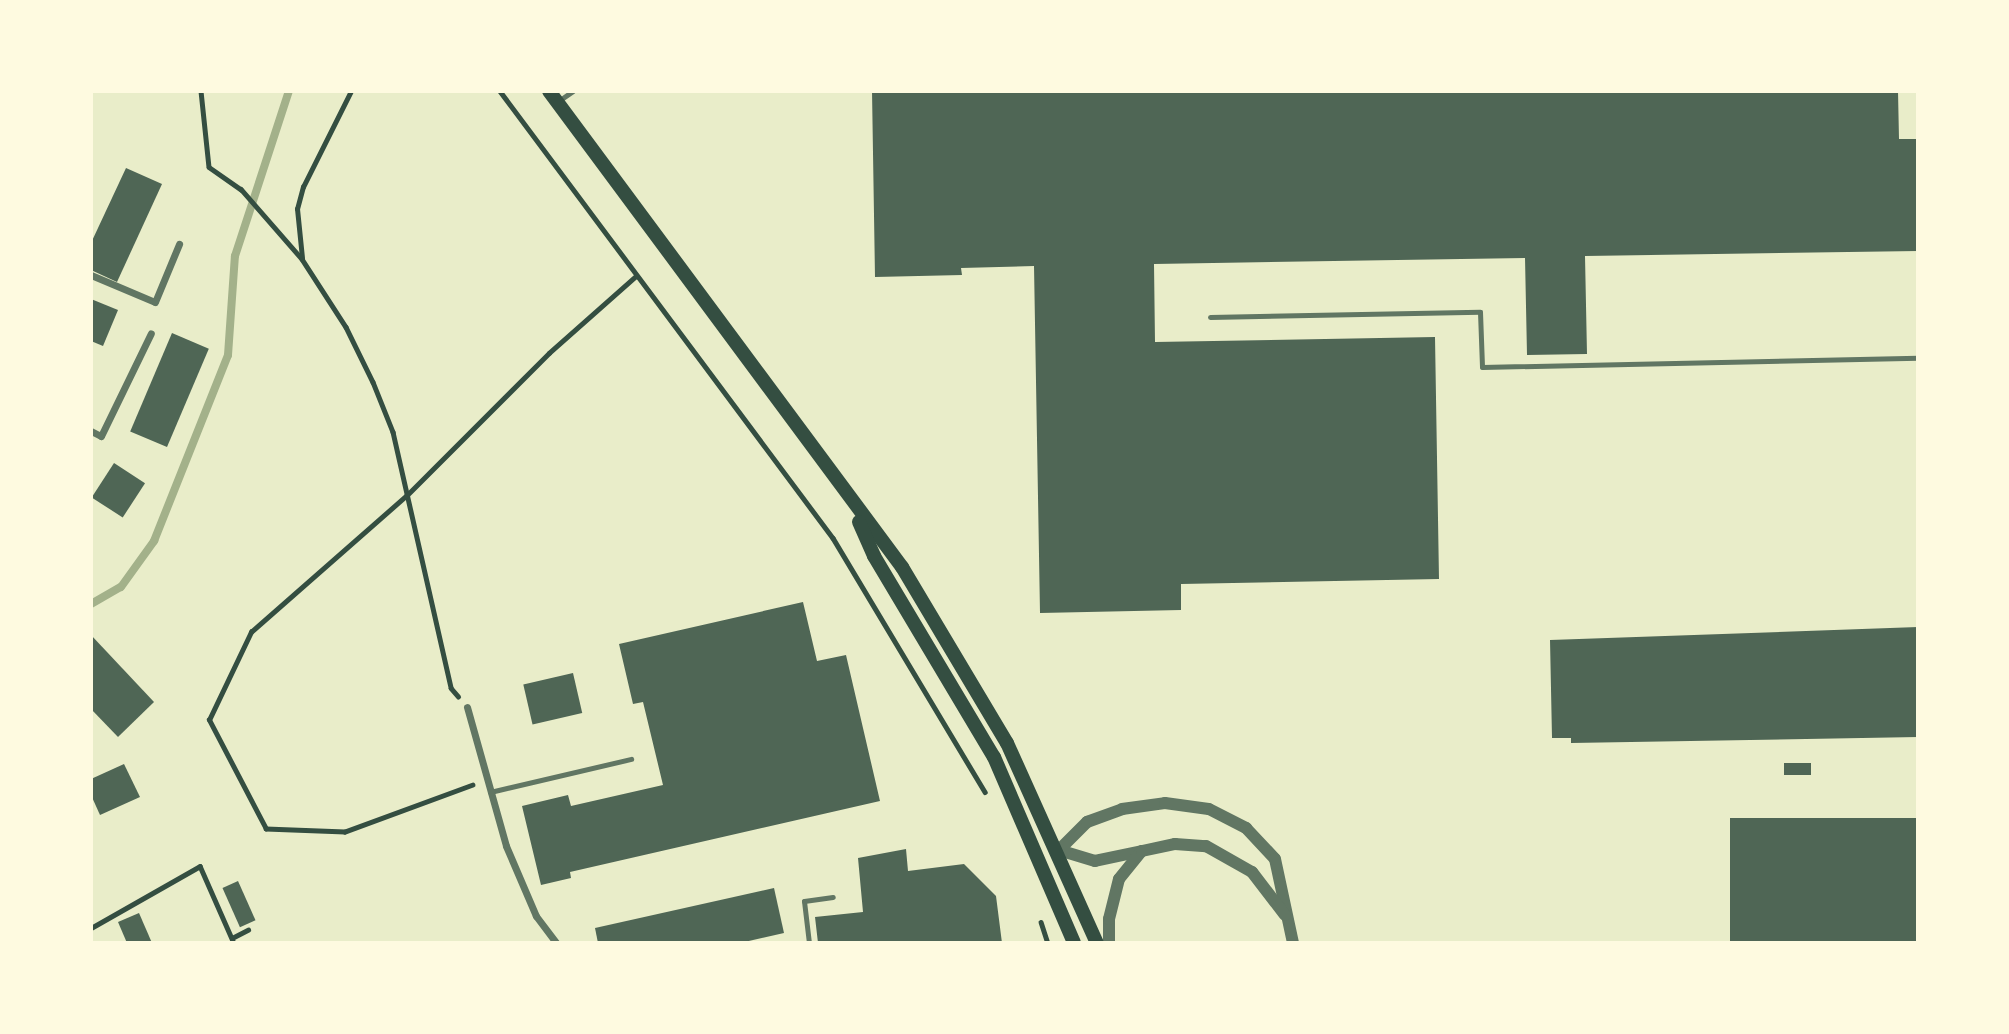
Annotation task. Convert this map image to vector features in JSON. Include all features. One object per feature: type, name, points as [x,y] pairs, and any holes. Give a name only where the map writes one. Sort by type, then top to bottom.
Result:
[{"type":"main road","points":[[553,96],[851,505],[902,568],[1000,731],[1059,850],[1097,943]]},
{"type":"main road","points":[[851,505],[874,556],[994,757],[1074,943]]},
{"type":"street","points":[[91,275],[155,302],[179,244]]},
{"type":"street","points":[[91,431],[101,436],[150,333]]},
{"type":"street","points":[[467,707],[506,846],[536,916],[556,943]]},
{"type":"street","points":[[1288,919],[1252,872],[1206,846],[1175,844],[1096,861],[1059,850],[1087,822],[1122,810],[1165,803],[1209,810],[1246,828],[1275,859],[1288,919],[1293,943]]},
{"type":"street","points":[[1109,943],[1109,919],[1119,879],[1142,851]]},
{"type":"lane","points":[[553,96],[573,91]]},
{"type":"lane","points":[[1210,317],[1480,312],[1482,367],[1918,358]]},
{"type":"lane","points":[[490,792],[631,759]]},
{"type":"lane","points":[[809,943],[804,901],[833,897]]},
{"type":"path","points":[[201,91],[209,167],[241,189],[302,259],[346,327],[373,382],[393,432],[451,688],[467,707]]},
{"type":"path","points":[[302,259],[297,209],[303,187],[351,91]]},
{"type":"path","points":[[500,91],[833,538],[958,742],[989,802]]},
{"type":"path","points":[[487,779],[345,832],[266,829],[209,720],[251,632],[406,496],[549,353],[636,276]]},
{"type":"path","points":[[91,928],[200,866],[233,941],[248,930]]},
{"type":"path","points":[[1040,919],[1048,943]]},
{"type":"building","points":[[872,91],[1898,91],[1899,139],[1918,139],[1918,251],[1585,256],[1587,354],[1527,355],[1525,258],[1154,264],[1155,342],[1435,337],[1439,579],[1181,584],[1181,610],[1040,613],[1034,266],[961,268],[962,275],[875,277]]},
{"type":"building","points":[[126,168],[162,184],[117,282],[91,270],[91,243]]},
{"type":"building","points":[[91,299],[118,310],[103,346],[91,341]]},
{"type":"building","points":[[172,333],[209,349],[167,447],[130,431]]},
{"type":"building","points":[[114,463],[145,483],[123,518],[92,497]]},
{"type":"building","points":[[803,602],[817,661],[846,655],[880,801],[570,872],[571,878],[541,885],[522,806],[568,795],[571,806],[663,785],[643,702],[633,704],[619,644]]},
{"type":"building","points":[[1918,627],[1918,737],[1571,743],[1571,738],[1552,738],[1550,640]]},
{"type":"building","points":[[91,635],[154,702],[118,737],[91,709]]},
{"type":"building","points":[[573,673],[582,713],[533,724],[523,684]]},
{"type":"building","points":[[1784,763],[1811,763],[1811,775],[1784,775]]},
{"type":"building","points":[[124,764],[140,797],[100,815],[91,795],[91,779]]},
{"type":"building","points":[[1730,818],[1918,818],[1918,943],[1730,943]]},
{"type":"building","points":[[906,849],[908,871],[964,864],[996,896],[1002,943],[818,943],[815,917],[863,912],[858,858]]},
{"type":"building","points":[[238,881],[255,920],[240,927],[222,888]]},
{"type":"building","points":[[774,888],[784,933],[740,943],[598,943],[595,928]]},
{"type":"building","points":[[139,913],[152,943],[127,943],[118,922]]},
{"type":"waterway","points":[[91,604],[121,587],[154,541],[228,355],[235,256],[289,91]]}]
